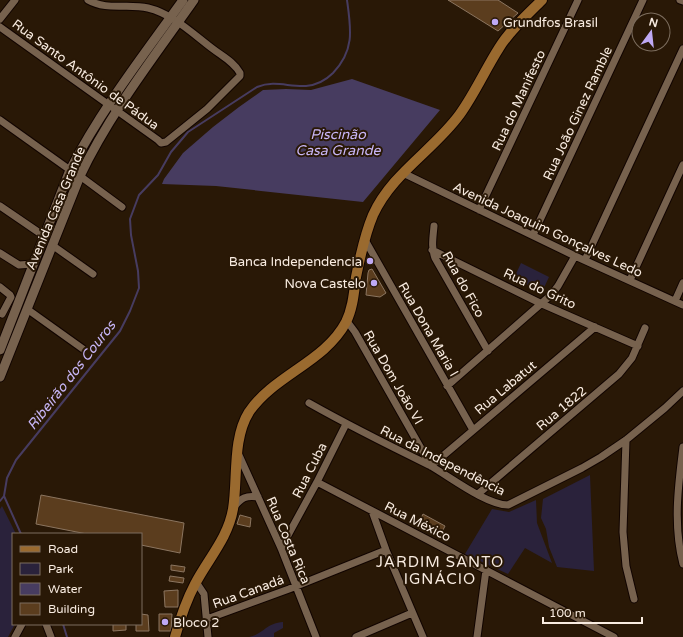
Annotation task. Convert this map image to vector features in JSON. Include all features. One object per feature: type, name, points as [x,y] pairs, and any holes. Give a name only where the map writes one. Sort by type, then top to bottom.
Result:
[{"type":"main road","name":"Avenida Casa Grande","points":[[0,376],[80,176],[91,153],[174,20],[183,0]]},
{"type":"main road","name":"Avenida Casa Grande","points":[[0,350],[70,170],[82,147],[108,104],[174,20],[194,0]]},
{"type":"main road","points":[[175,637],[181,615],[196,582],[225,535],[233,509],[240,434],[244,422],[258,401],[269,389],[326,346],[335,337],[346,320],[350,310],[365,240],[374,212],[403,173],[441,136],[460,113],[506,38],[542,0]]},
{"type":"street","points":[[0,19],[15,0]]},
{"type":"street","points":[[88,0],[99,5],[106,6],[147,8],[174,20]]},
{"type":"street","name":"Rua do Manifesto","points":[[479,210],[578,0]]},
{"type":"street","name":"Rua João Ginez Ramble","points":[[533,235],[643,0]]},
{"type":"street","name":"Rua Santo Antônio de Pádua","points":[[0,27],[161,143],[166,142],[188,125],[226,91],[240,76],[240,73],[232,63],[174,20]]},
{"type":"street","points":[[585,260],[683,49]]},
{"type":"street","points":[[0,120],[70,170]]},
{"type":"street","points":[[630,280],[683,165]]},
{"type":"street","name":"Avenida Joaquim Gonçalves Ledo","points":[[403,173],[575,256],[683,305]]},
{"type":"street","points":[[80,176],[122,207]]},
{"type":"street","points":[[0,206],[44,236]]},
{"type":"street","name":"Rua do Fico","points":[[434,226],[432,250],[435,258],[488,351]]},
{"type":"street","name":"Rua Dona Maria I","points":[[365,240],[473,430]]},
{"type":"street","points":[[52,245],[93,274]]},
{"type":"street","name":"Rua do Grito","points":[[432,250],[542,304],[638,346]]},
{"type":"street","points":[[1,256],[19,265],[33,264]]},
{"type":"street","points":[[447,386],[542,304],[558,286],[575,256]]},
{"type":"street","points":[[675,301],[683,283]]},
{"type":"street","points":[[0,287],[10,295],[10,299],[2,314]]},
{"type":"street","points":[[27,309],[83,349]]},
{"type":"street","name":"Rua Dom João VI","points":[[346,320],[355,332],[431,466]]},
{"type":"street","name":"Rua Labatut","points":[[431,466],[595,327]]},
{"type":"street","name":"Rua 1822","points":[[478,494],[619,374],[626,366],[638,346],[645,328]]},
{"type":"street","name":"Rua da Independência","points":[[309,403],[346,424],[431,466],[478,494],[503,505],[513,503],[590,464],[626,440],[683,391]]},
{"type":"street","name":"Rua Cuba","points":[[281,548],[317,482],[346,424]]},
{"type":"street","points":[[626,440],[622,532],[626,566],[634,599]]},
{"type":"street","points":[[683,448],[677,501],[683,564]]},
{"type":"street","name":"Rua Costa Rica","points":[[238,452],[281,548],[316,637]]},
{"type":"street","name":"Rua México","points":[[317,482],[614,637]]},
{"type":"street","points":[[233,509],[239,500],[250,496],[258,497]]},
{"type":"street","points":[[372,511],[386,550],[423,637]]},
{"type":"street","name":"Rua Canadá","points":[[206,619],[296,586],[386,550]]},
{"type":"street","points":[[477,637],[486,570]]},
{"type":"street","points":[[196,582],[204,594],[208,637]]},
{"type":"street","points":[[356,637],[412,613]]},
{"type":"street","points":[[15,637],[21,625]]},
{"type":"street","points":[[46,625],[51,637]]},
{"type":"green space","points":[[521,263],[549,277],[542,292],[514,278]]},
{"type":"green space","points":[[590,475],[594,571],[557,567],[549,547],[546,529],[541,518],[543,499]]},
{"type":"green space","points":[[536,500],[537,523],[552,563],[525,548],[508,574],[465,554],[492,509],[509,512]]},
{"type":"green space","points":[[2,506],[16,533],[12,533],[12,625],[14,625],[8,637],[0,637],[0,509]]},
{"type":"green space","points":[[283,622],[283,628],[274,633],[274,637],[249,637],[258,634],[273,624]]},
{"type":"water","name":"Piscinão Casa Grande","points":[[352,79],[440,110],[363,202],[216,186],[162,184],[183,153],[213,127],[263,90],[311,90]]},
{"type":"building","name":"Grundfos Brasil","points":[[448,0],[498,0],[518,13],[498,31]]},
{"type":"building","name":"Nova Castelo","points":[[372,269],[386,293],[380,297],[366,295],[368,273],[369,270]]},
{"type":"building","points":[[41,495],[184,523],[180,553],[142,545],[142,533],[82,533],[36,524]]},
{"type":"building","points":[[423,514],[445,526],[442,532],[428,527],[427,531],[417,527]]},
{"type":"building","points":[[240,515],[251,518],[250,527],[237,524]]},
{"type":"building","points":[[171,565],[185,567],[184,572],[171,570]]},
{"type":"building","points":[[170,576],[184,578],[183,583],[169,581]]},
{"type":"building","points":[[178,590],[178,607],[165,607],[164,591]]},
{"type":"building","points":[[142,614],[148,615],[149,631],[136,631],[136,625],[142,625]]},
{"type":"building","name":"Bloco 2","points":[[159,614],[172,614],[171,631],[159,631]]},
{"type":"building","points":[[113,625],[126,625],[126,630],[113,631]]},
{"type":"waterway","name":"Ribeirão dos Couros","points":[[0,501],[4,496],[7,478],[16,460],[120,331],[130,311],[139,288],[138,271],[131,235],[130,219],[139,195],[158,175],[171,152],[188,132],[257,87],[270,84],[299,86],[314,85],[321,82],[333,73],[345,56],[350,39],[350,20],[347,0]]},
{"type":"waterway","points":[[4,496],[21,533]]},
{"type":"waterway","points":[[63,625],[67,637]]},
{"type":"place","name":"Grundfos Brasil","points":[[495,22]]},
{"type":"place","name":"Banca Independencia","points":[[370,261]]},
{"type":"place","name":"Nova Castelo","points":[[374,283]]},
{"type":"place","name":"Bloco 2","points":[[165,622]]},
{"type":"district","name":"JARDIM SANTO IGNÁCIO","points":[[440,570]]}]
